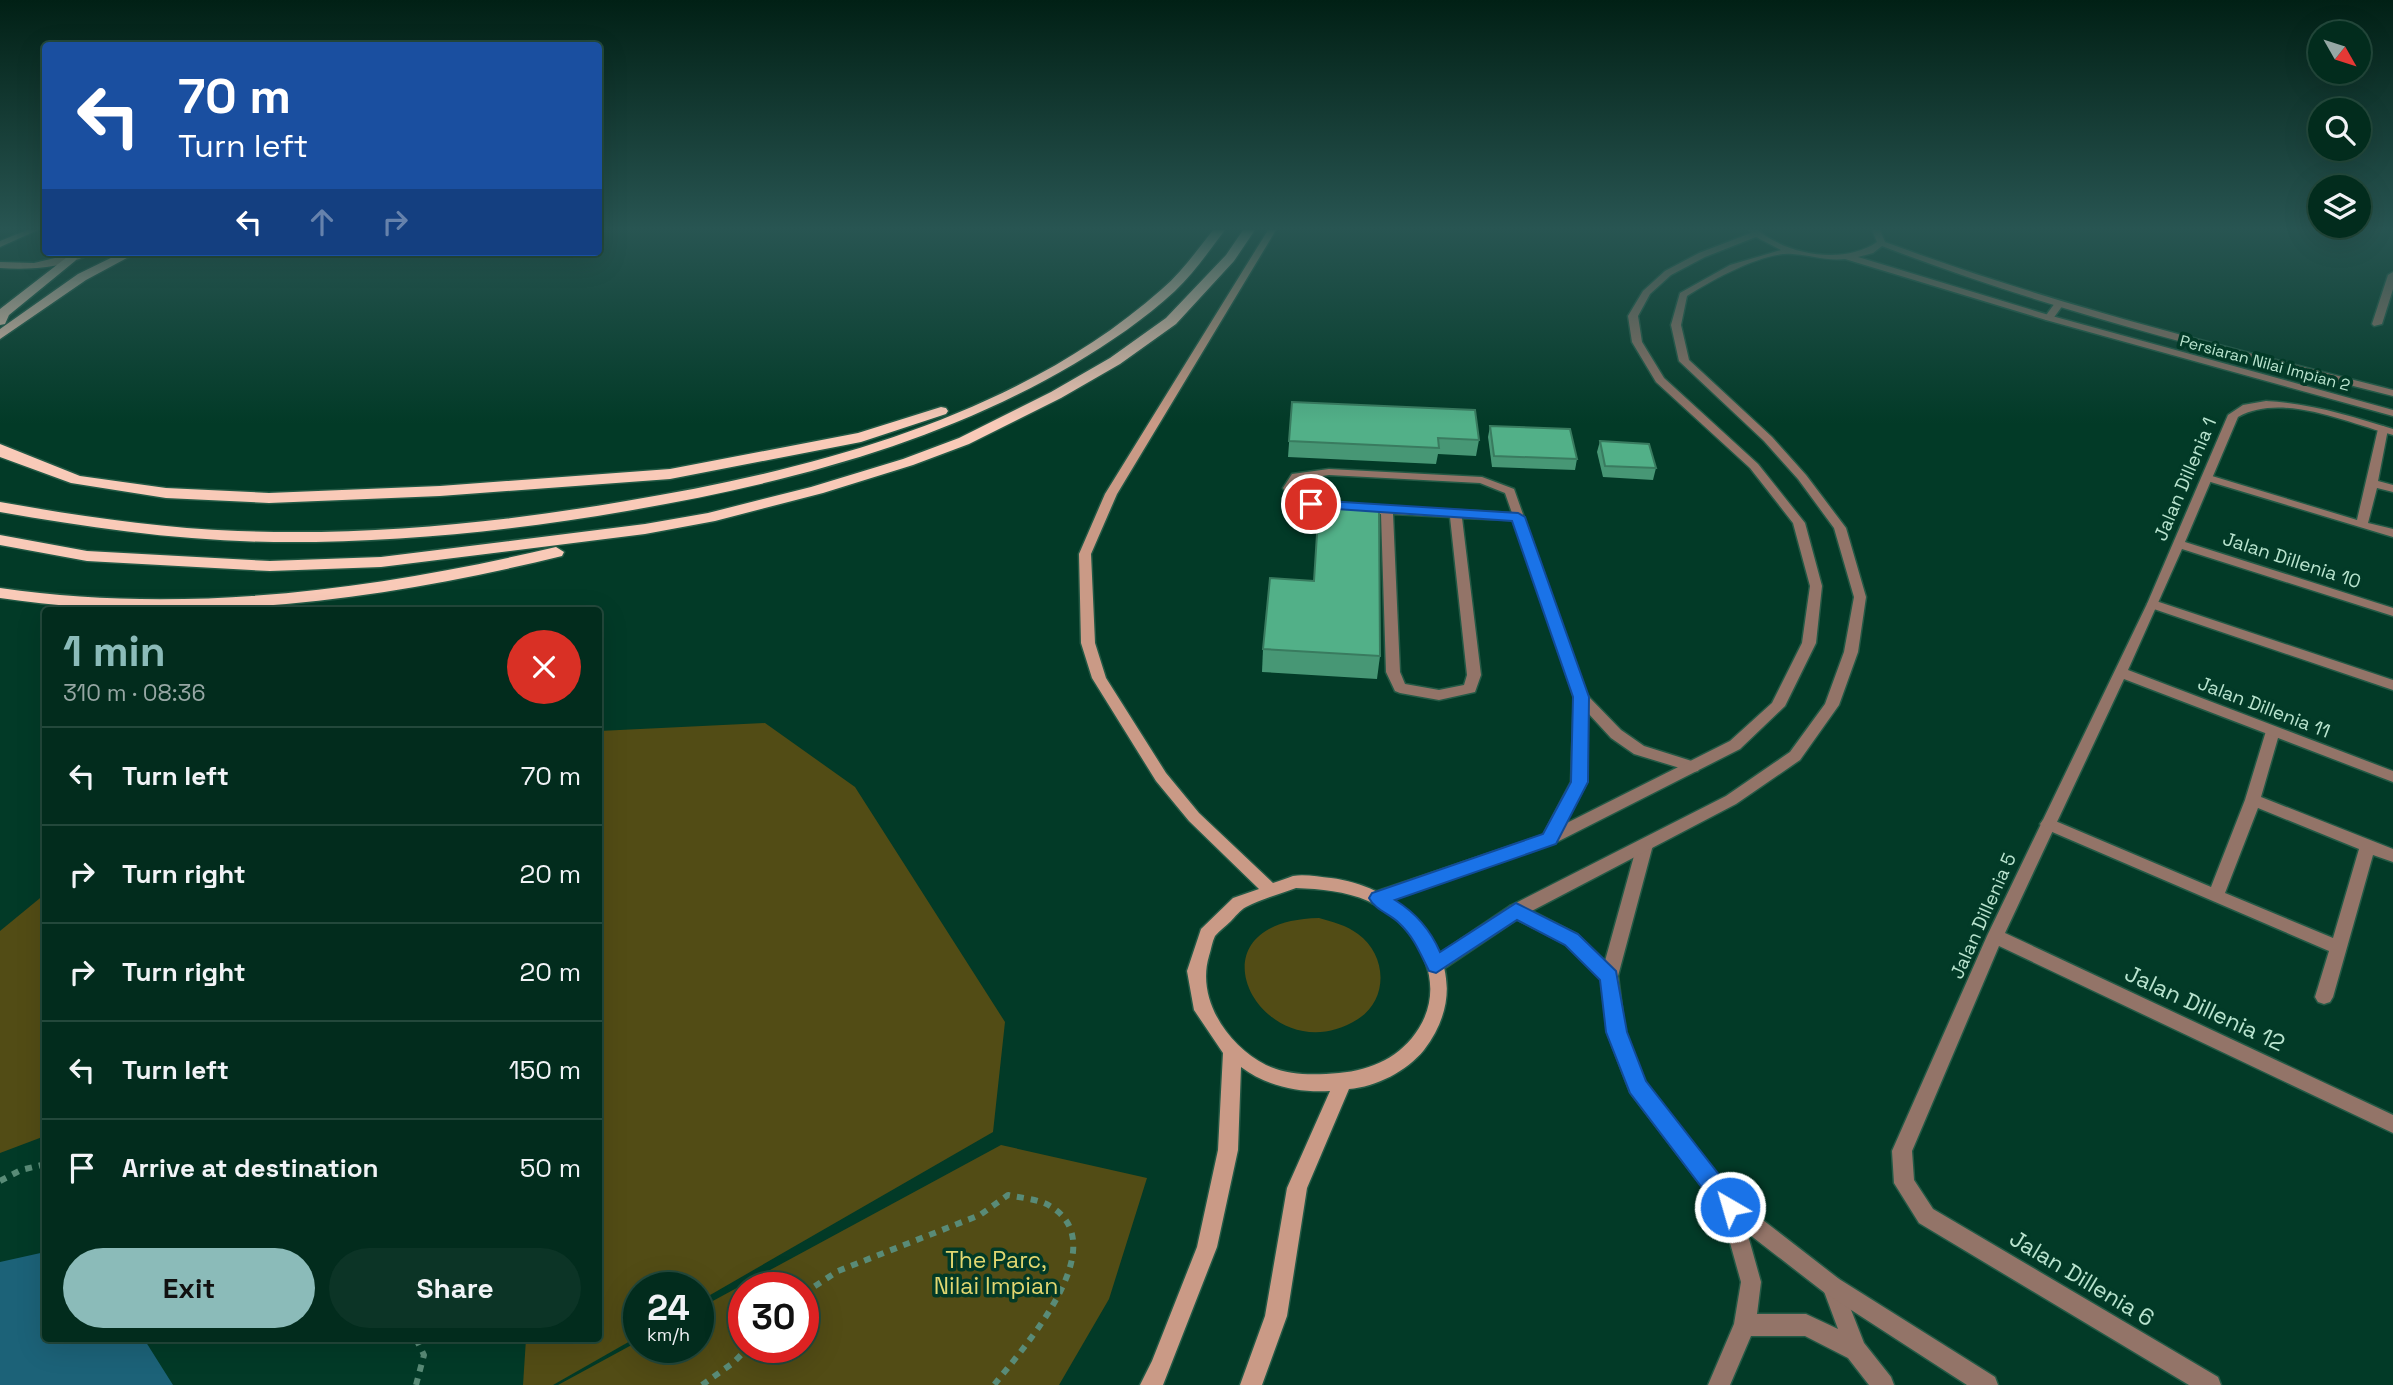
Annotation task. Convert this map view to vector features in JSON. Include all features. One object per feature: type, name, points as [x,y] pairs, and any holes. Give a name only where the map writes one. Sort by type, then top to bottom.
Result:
[{"type":"highway","points":[[0,321],[3,313],[26,295]]},
{"type":"highway","points":[[0,335],[57,295]]},
{"type":"highway","points":[[0,507],[78,522],[145,530],[272,537],[384,536],[527,522],[656,501],[779,476],[850,456],[986,404],[1077,356],[1128,323],[1161,295]]},
{"type":"highway","points":[[0,540],[87,556],[270,566],[381,562],[645,529],[709,518],[817,490],[908,462],[964,441],[1115,361],[1171,321],[1196,295]]},
{"type":"highway","points":[[0,449],[78,480],[166,494],[269,498],[440,491],[670,474],[861,437],[937,411],[986,404]]},
{"type":"highway","points":[[162,607],[264,603],[449,576],[645,529]]},
{"type":"highway","points":[[0,593],[55,603],[121,607]]},
{"type":"main road","points":[[1233,295],[1111,494],[1085,554],[1088,643],[1106,689],[1161,777],[1194,817],[1267,887]]},
{"type":"main road","points":[[1295,882],[1323,882],[1352,887],[1378,898],[1405,916],[1424,939],[1436,965],[1439,997],[1431,1027],[1410,1054],[1380,1073],[1342,1084],[1302,1083],[1265,1072],[1232,1052],[1211,1028],[1198,1001],[1194,973],[1200,946],[1215,921],[1238,901],[1267,887],[1295,882]]},
{"type":"main road","points":[[1151,1385],[1207,1247],[1228,1150],[1232,1052]]},
{"type":"main road","points":[[1251,1385],[1276,1316],[1297,1188],[1342,1084]]},
{"type":"street","points":[[1378,898],[1549,839],[1735,745],[1777,706],[1809,643],[1816,586],[1799,523],[1754,466],[1660,380],[1637,342],[1633,316],[1645,295]]},
{"type":"street","points":[[1436,965],[1516,911],[1731,800],[1795,756],[1832,705],[1851,652],[1860,597],[1840,528],[1802,477],[1768,439],[1684,361],[1676,325],[1684,295]]},
{"type":"street","name":"Persiaran Nilai Impian 2","points":[[1972,295],[2393,413]]},
{"type":"street","name":"Persiaran Nilai Impian 2","points":[[2025,295],[2393,393]]},
{"type":"street","points":[[2377,324],[2387,295]]},
{"type":"street","points":[[2049,318],[2058,305]]},
{"type":"street","name":"Jalan Dillenia 1","points":[[2120,673],[2153,604],[2233,415],[2242,406],[2261,403],[2287,404],[2388,430]]},
{"type":"street","points":[[2362,525],[2388,430]]},
{"type":"street","points":[[1518,517],[1327,507],[1296,501],[1289,488],[1296,476],[1329,472],[1482,480],[1510,491],[1581,697],[1579,782],[1549,839]]},
{"type":"street","points":[[2208,478],[2393,533]]},
{"type":"street","points":[[2372,483],[2393,489]]},
{"type":"street","points":[[1387,510],[1392,672],[1400,688],[1439,695],[1470,689],[1474,675],[1456,514]]},
{"type":"street","name":"Jalan Dillenia 10","points":[[2179,544],[2393,612]]},
{"type":"street","points":[[2153,604],[2393,685]]},
{"type":"street","name":"Jalan Dillenia 11","points":[[2120,673],[2393,777]]},
{"type":"street","name":"Jalan Dillenia 5","points":[[1926,1216],[1904,1183],[1902,1152],[1996,936],[2120,673]]},
{"type":"street","points":[[1581,697],[1616,734],[1639,750],[1693,767]]},
{"type":"street","points":[[2216,895],[2253,800],[2273,731]]},
{"type":"street","points":[[2253,800],[2393,856]]},
{"type":"street","points":[[2048,824],[2338,948]]},
{"type":"street","points":[[1645,845],[1609,976],[1616,1032],[1637,1086],[1730,1207],[1832,1286],[1987,1385]]},
{"type":"street","points":[[2324,997],[2368,846]]},
{"type":"street","points":[[1516,911],[1571,939],[1609,976]]},
{"type":"street","name":"Jalan Dillenia 12","points":[[1996,936],[2393,1124]]},
{"type":"street","points":[[1719,1385],[1745,1325],[1751,1282],[1730,1207]]},
{"type":"street","name":"Jalan Dillenia 6","points":[[1926,1216],[2210,1385]]},
{"type":"street","points":[[1832,1286],[1856,1350],[1883,1385]]},
{"type":"street","points":[[1745,1325],[1806,1325],[1856,1350]]},
{"type":"path","points":[[0,1181],[21,1170],[42,1165]]},
{"type":"path","points":[[819,1283],[838,1271],[980,1215],[1008,1195],[1057,1207],[1071,1220],[1078,1241],[1072,1262],[1063,1287],[1040,1325],[995,1385]]},
{"type":"path","points":[[415,1385],[424,1355],[418,1342]]},
{"type":"path","points":[[702,1385],[733,1363]]},
{"type":"green space","points":[[765,723],[855,787],[1005,1022],[993,1132],[750,1272],[728,1272],[728,1285],[714,1293],[714,1272],[623,1272],[623,1345],[553,1385],[523,1385],[526,1342],[602,1342],[602,731]]},
{"type":"green space","points":[[42,896],[42,1137],[0,1153],[0,931]]},
{"type":"green space","points":[[1319,918],[1349,928],[1368,943],[1375,953],[1380,977],[1375,1000],[1368,1010],[1358,1019],[1324,1032],[1293,1029],[1268,1014],[1251,992],[1245,967],[1252,943],[1276,926]]},
{"type":"green space","name":"The Parc, Nilai Impian","points":[[1001,1145],[1147,1178],[1109,1299],[1059,1385],[558,1385],[623,1350],[623,1363],[714,1363],[714,1300],[728,1293],[728,1363],[819,1363],[819,1272],[766,1272]]},
{"type":"water","points":[[42,1253],[42,1342],[146,1342],[173,1385],[0,1385],[0,1262]]},
{"type":"building","points":[[1292,402],[1475,410],[1479,440],[1438,438],[1439,448],[1289,441]]},
{"type":"building","points":[[1490,426],[1570,429],[1577,459],[1494,456]]},
{"type":"building","points":[[1600,441],[1649,444],[1656,468],[1605,466]]},
{"type":"building","points":[[1319,503],[1379,506],[1380,656],[1263,649],[1270,578],[1314,581]]},
{"type":"route","points":[[1311,504],[1518,517],[1581,697],[1579,782],[1549,839],[1378,898],[1405,916],[1424,939],[1436,965],[1516,911],[1571,939],[1609,976],[1616,1032],[1637,1086],[1730,1207]]}]
